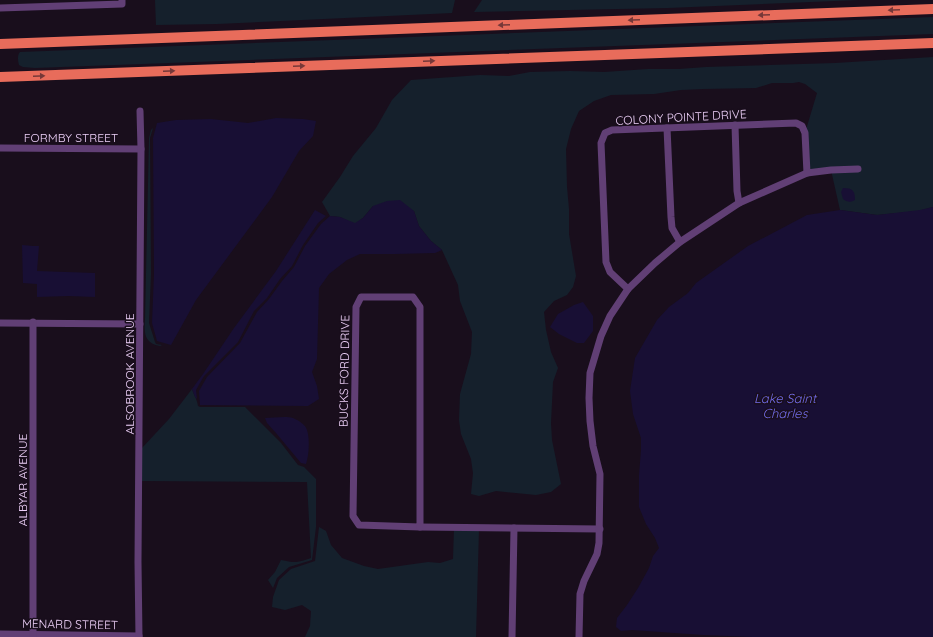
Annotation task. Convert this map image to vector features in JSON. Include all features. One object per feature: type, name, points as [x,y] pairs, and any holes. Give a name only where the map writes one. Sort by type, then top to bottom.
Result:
[{"type":"highway","points":[[0,44],[933,9]]},
{"type":"highway","points":[[0,77],[933,42]]},
{"type":"street","points":[[0,8],[122,2]]},
{"type":"street","name":"ALSOBROOK AVENUE","points":[[139,637],[140,111]]},
{"type":"street","name":"COLONY POINTE DRIVE","points":[[628,289],[610,272],[606,262],[601,143],[605,133],[612,130],[796,123],[802,126],[806,133],[807,173]]},
{"type":"street","points":[[735,125],[737,191],[739,203]]},
{"type":"street","points":[[667,128],[672,228],[680,242]]},
{"type":"street","name":"FORMBY STREET","points":[[0,148],[141,149]]},
{"type":"street","points":[[579,637],[580,594],[596,554],[599,543],[600,529],[600,474],[590,421],[590,373],[601,336],[610,316],[628,289],[654,263],[680,242],[739,203],[807,173],[858,169]]},
{"type":"street","name":"BUCKS FORD DRIVE","points":[[420,527],[420,306],[413,298],[361,297],[356,307],[352,516],[360,525],[420,527],[600,529]]},
{"type":"street","points":[[0,323],[33,322],[140,324]]},
{"type":"street","name":"ALBYAR AVENUE","points":[[33,322],[33,636]]},
{"type":"street","points":[[512,637],[514,528]]},
{"type":"street","name":"MENARD STREET","points":[[0,634],[33,636],[139,637]]},
{"type":"shaded area","points":[[155,0],[455,0],[452,13],[217,24],[156,25]]},
{"type":"shaded area","points":[[482,0],[859,0],[668,8],[474,12]]},
{"type":"shaded area","points":[[933,17],[933,34],[35,68],[23,67],[19,65],[18,58],[20,52]]},
{"type":"shaded area","points":[[933,57],[933,207],[918,211],[877,215],[840,210],[831,170],[807,173],[805,133],[817,93],[805,84],[799,82],[772,83],[756,88],[681,90],[654,94],[611,95],[594,101],[579,111],[571,129],[566,149],[569,234],[576,276],[573,287],[567,295],[554,301],[544,312],[551,352],[558,368],[553,382],[551,423],[552,440],[561,484],[551,492],[536,495],[496,491],[479,496],[471,494],[473,473],[471,459],[461,434],[459,420],[460,394],[471,354],[472,332],[460,301],[458,285],[442,250],[431,241],[419,226],[414,211],[373,206],[363,218],[355,224],[340,217],[330,216],[322,202],[353,156],[376,128],[392,100],[411,80],[480,75],[509,76],[530,72],[604,72],[648,69],[835,63]]},
{"type":"shaded area","points":[[153,128],[150,138],[151,274],[149,323],[155,342],[156,344],[162,345],[160,346],[155,345],[148,340],[145,333],[149,138]]},
{"type":"shaded area","points":[[192,389],[198,406],[200,407],[245,407],[281,443],[298,465],[304,467],[316,479],[316,527],[312,560],[289,567],[277,578],[273,588],[268,580],[275,572],[281,560],[296,562],[311,558],[307,482],[142,481],[142,448],[169,419]]},
{"type":"shaded area","points":[[319,527],[326,531],[331,545],[342,558],[364,566],[378,569],[428,562],[440,563],[453,559],[454,528],[479,529],[476,637],[305,637],[310,626],[311,611],[302,605],[285,610],[272,607],[273,597],[279,580],[291,569],[315,561]]},
{"type":"water","points":[[276,118],[316,121],[313,136],[299,151],[272,197],[196,300],[171,345],[157,341],[152,323],[154,274],[153,138],[157,123],[176,120],[211,119],[248,123]]},
{"type":"water","points":[[843,188],[853,191],[855,194],[855,200],[849,202],[843,199],[841,192]]},
{"type":"water","points":[[400,200],[414,211],[419,226],[431,241],[442,250],[435,253],[360,254],[347,260],[329,274],[319,288],[317,359],[312,372],[317,386],[319,399],[308,406],[200,405],[199,391],[207,377],[240,343],[257,312],[294,267],[305,246],[321,224],[330,216],[340,217],[355,223],[363,218],[373,206],[387,201]]},
{"type":"water","name":"Lake Saint Charles","points":[[933,207],[933,637],[752,637],[632,630],[621,631],[616,627],[617,618],[638,588],[649,568],[653,556],[659,548],[639,507],[641,438],[633,414],[630,391],[635,358],[657,320],[669,307],[688,293],[696,283],[748,246],[807,215],[840,210],[877,215]]},
{"type":"water","points":[[315,210],[326,216],[318,223],[303,245],[292,266],[280,279],[267,298],[254,311],[238,342],[204,376],[196,390],[197,399],[192,389],[276,271]]},
{"type":"water","points":[[22,245],[39,246],[37,271],[95,273],[95,297],[37,297],[37,284],[23,283]]},
{"type":"water","points":[[583,302],[593,316],[593,331],[584,343],[577,343],[559,334],[550,327],[558,314]]},
{"type":"water","points":[[265,418],[293,418],[305,426],[309,443],[306,464],[301,463],[267,423]]}]
